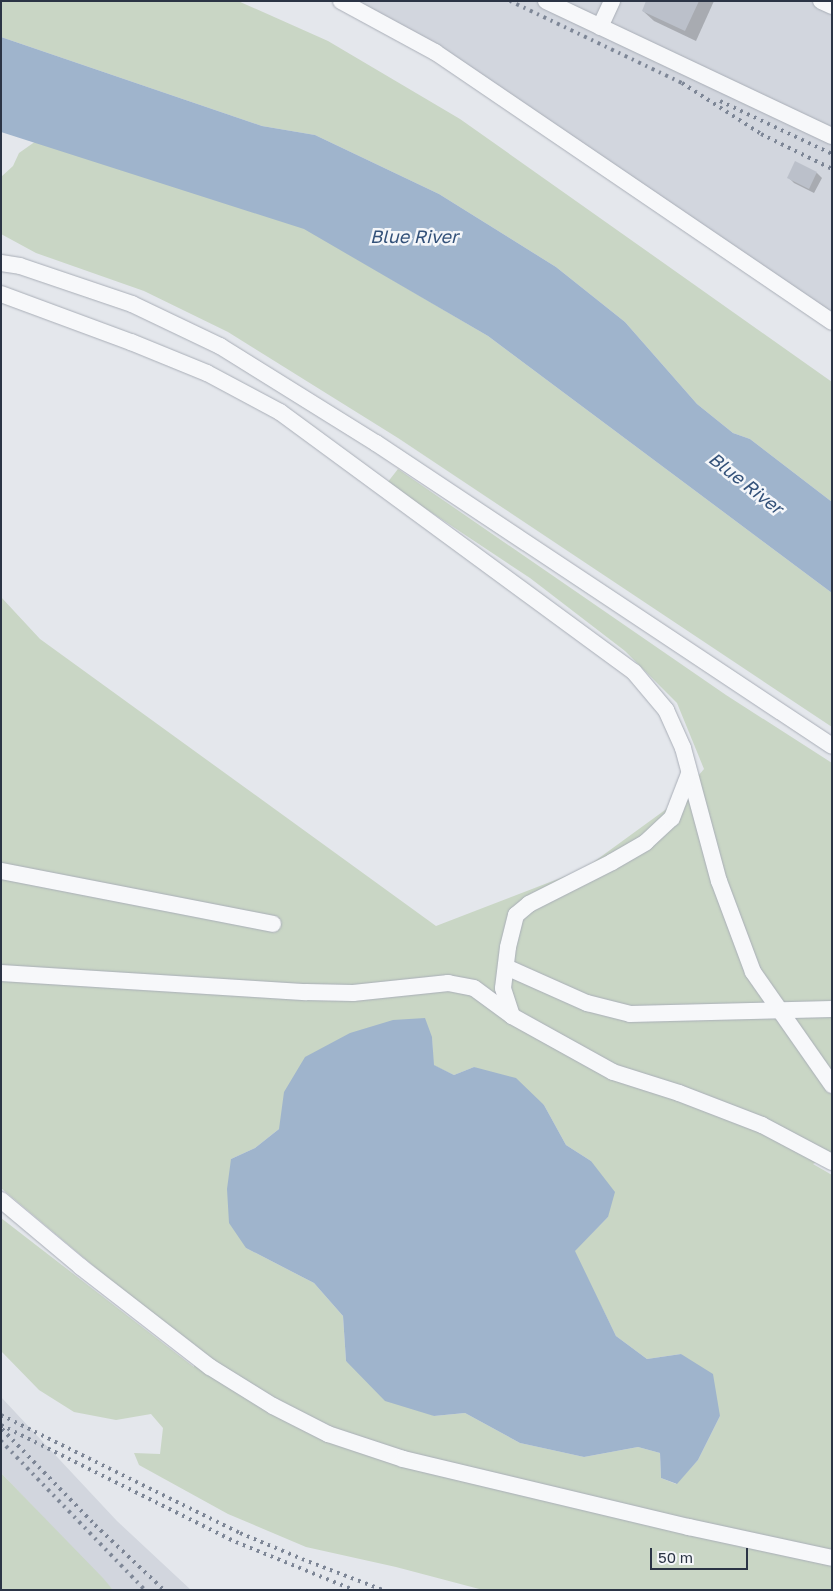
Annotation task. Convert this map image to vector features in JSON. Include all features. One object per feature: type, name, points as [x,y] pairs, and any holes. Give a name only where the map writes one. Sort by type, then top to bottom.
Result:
[{"type":"lane","points":[[341,1],[435,52],[832,322]]},
{"type":"lane","points":[[546,1],[832,136]]},
{"type":"lane","points":[[600,27],[612,1]]},
{"type":"lane","points":[[821,1],[832,6]]},
{"type":"lane","points":[[1,262],[20,266],[132,304],[220,346],[376,443],[832,746]]},
{"type":"lane","points":[[1,294],[131,342],[207,373],[280,412],[634,672],[666,710],[683,748],[718,881],[754,972],[832,1085]]},
{"type":"lane","points":[[512,1016],[503,988],[516,915],[530,904],[612,862],[646,842],[672,818],[689,774]]},
{"type":"lane","points":[[1,871],[273,924]]},
{"type":"lane","points":[[506,966],[587,1003],[630,1014],[832,1009]]},
{"type":"lane","points":[[1,973],[306,992],[353,993],[448,983],[474,988],[512,1016],[613,1072],[679,1093],[762,1125],[832,1162]]},
{"type":"lane","points":[[1,1200],[81,1267],[210,1367],[273,1406],[328,1434],[403,1459],[690,1528],[832,1558]]},
{"type":"shaded area","points":[[355,1],[832,1],[832,314]]},
{"type":"shaded area","points":[[1,1397],[117,1521],[191,1590],[113,1590],[1,1473]]},
{"type":"green space","points":[[1,1],[238,1],[328,41],[460,119],[832,382],[832,502],[750,439],[733,433],[697,404],[625,322],[556,267],[439,194],[315,135],[262,126],[1,37]]},
{"type":"green space","points":[[36,141],[304,228],[488,336],[832,593],[832,727],[398,438],[228,332],[144,291],[36,253],[1,234],[1,177],[13,166],[19,153]]},
{"type":"green space","points":[[398,469],[726,695],[832,763],[832,1153],[813,1164],[832,1175],[832,1590],[483,1590],[396,1567],[306,1547],[228,1514],[139,1465],[134,1453],[160,1454],[163,1428],[151,1414],[116,1420],[74,1412],[39,1390],[1,1351],[1,1218],[194,1367],[195,1345],[140,1305],[1,1188],[1,597],[40,639],[436,926],[584,869],[676,802],[704,769],[677,703],[625,651],[530,578],[387,483]],"holes":[[[432,1037],[433,1065],[454,1075],[474,1067],[544,1105],[566,1145],[591,1161],[608,1217],[574,1251],[616,1336],[647,1359],[681,1354],[720,1416],[698,1460],[676,1484],[661,1478],[660,1453],[638,1447],[584,1457],[520,1443],[465,1413],[434,1416],[346,1361],[343,1316],[314,1283],[246,1248],[231,1159],[255,1148],[279,1129]]]},
{"type":"green space","points":[[1,1473],[103,1578],[113,1590],[1,1590]]},
{"type":"water","name":"Blue River","points":[[1,37],[262,126],[315,135],[439,194],[556,267],[625,322],[697,404],[733,433],[750,439],[832,502],[832,593],[488,336],[304,229],[1,132]]},
{"type":"water","points":[[425,1018],[432,1037],[434,1065],[454,1075],[474,1067],[516,1078],[544,1105],[566,1145],[591,1161],[615,1192],[608,1217],[575,1251],[616,1336],[647,1359],[681,1354],[713,1374],[720,1416],[698,1460],[677,1484],[661,1478],[660,1453],[638,1447],[584,1457],[520,1443],[465,1413],[434,1416],[385,1401],[346,1361],[343,1316],[314,1283],[246,1248],[229,1223],[227,1189],[231,1159],[255,1148],[279,1129],[284,1092],[305,1057],[350,1033],[393,1020]]},
{"type":"building","points":[[646,1],[699,1],[685,31],[642,11]]},
{"type":"building","points":[[795,161],[817,172],[809,189],[787,178]]},
{"type":"railway","points":[[510,1],[682,83],[761,134],[832,169]]},
{"type":"railway","points":[[720,101],[832,154]]},
{"type":"railway","points":[[1,1415],[240,1533],[383,1590]]},
{"type":"railway","points":[[1,1425],[236,1542],[354,1590]]},
{"type":"railway","points":[[2,1429],[95,1525],[164,1590]]},
{"type":"railway","points":[[1,1441],[145,1590]]}]
